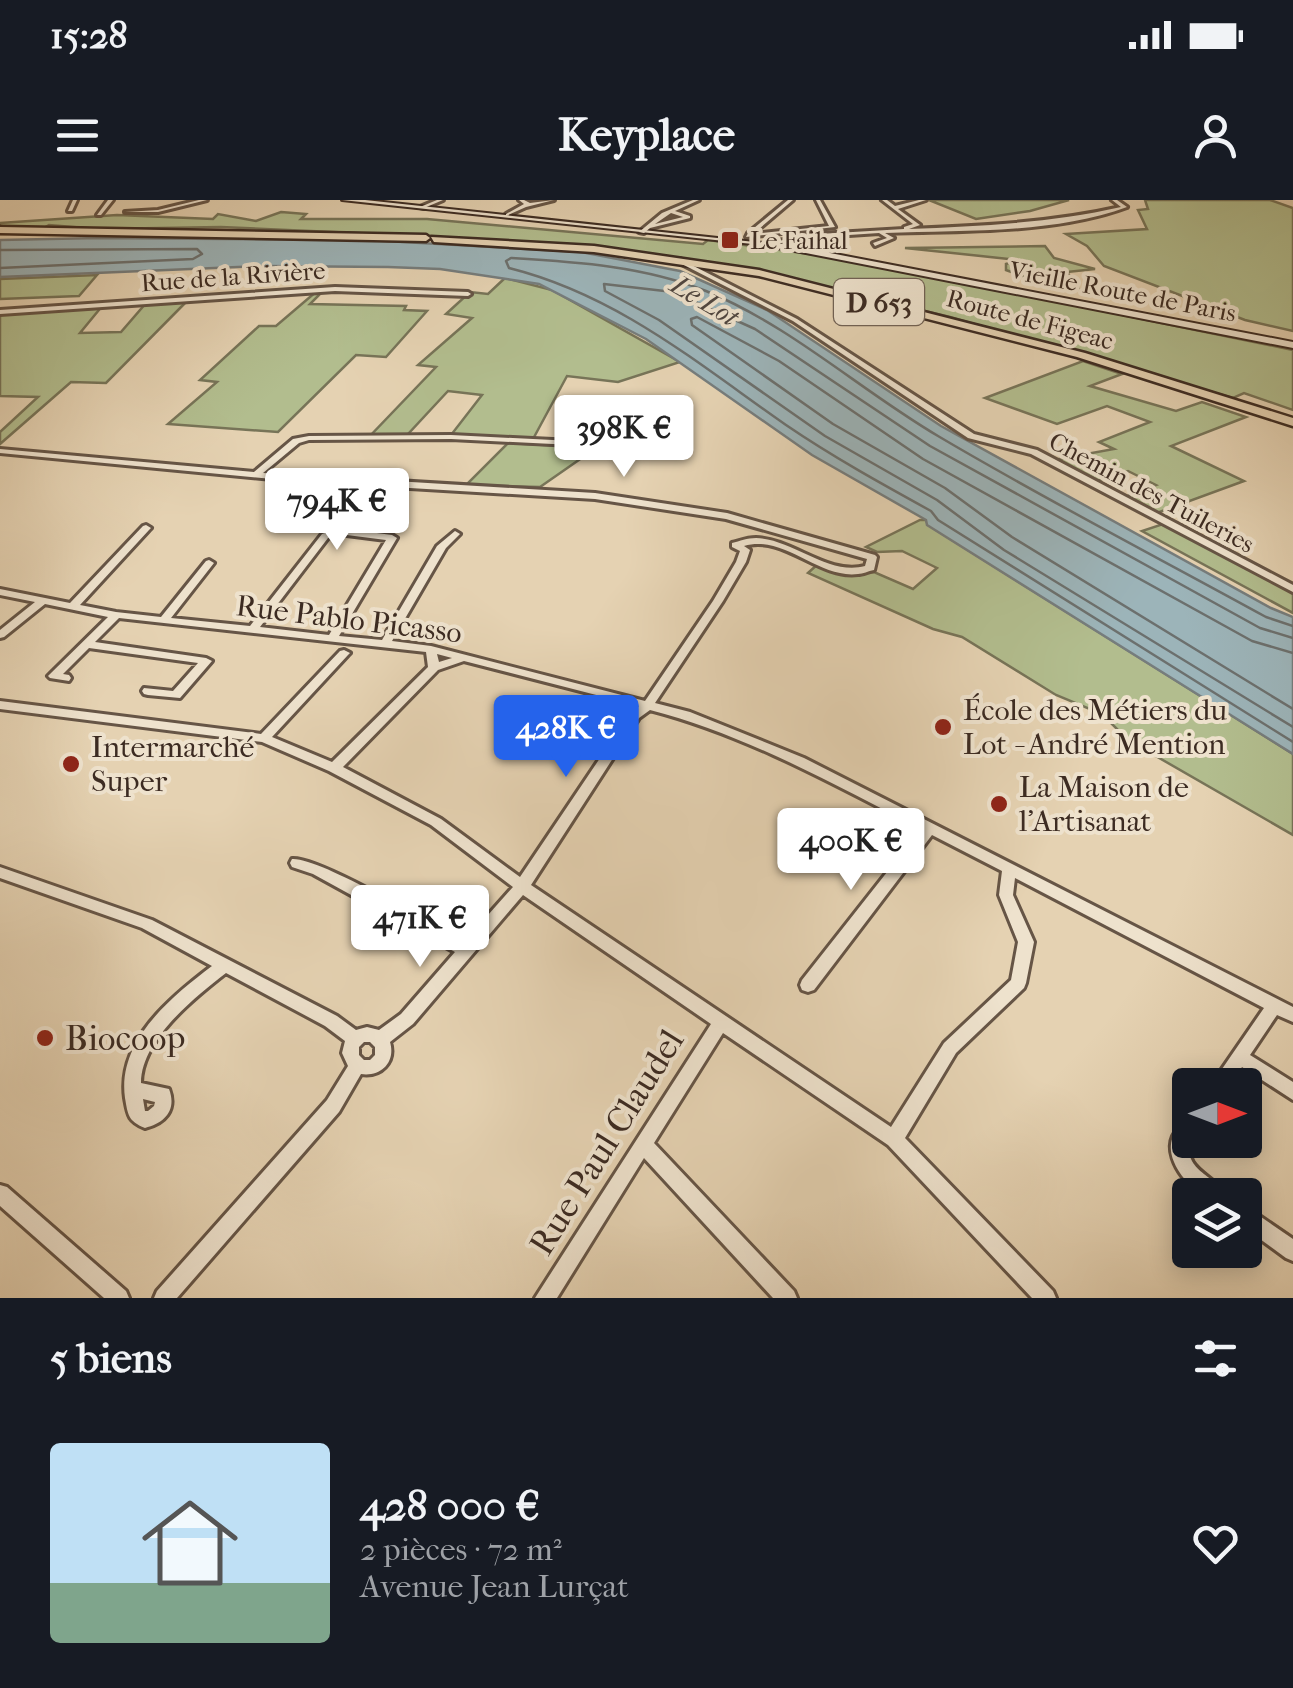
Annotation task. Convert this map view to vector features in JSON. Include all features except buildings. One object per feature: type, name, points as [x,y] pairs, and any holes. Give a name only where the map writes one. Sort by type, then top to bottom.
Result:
[{"type":"main road","name":"D 653","points":[[0,232],[427,240]]},
{"type":"main road","points":[[0,232],[427,240]]},
{"type":"main road","name":"Route de Figeac","points":[[427,240],[594,249],[815,286],[1006,334],[1293,422]]},
{"type":"street","points":[[70,210],[75,200]]},
{"type":"street","points":[[99,214],[111,200]]},
{"type":"street","points":[[158,212],[205,200]]},
{"type":"street","name":"Vieille Route de Paris","points":[[345,200],[777,243],[1293,345]]},
{"type":"street","points":[[422,208],[441,200]]},
{"type":"street","points":[[508,216],[523,203],[552,200]]},
{"type":"street","points":[[687,200],[696,200]]},
{"type":"street","points":[[645,230],[671,211],[696,200]]},
{"type":"street","points":[[748,240],[790,200]]},
{"type":"street","points":[[748,240],[832,227],[818,200]]},
{"type":"street","points":[[879,232],[918,225],[884,200]]},
{"type":"street","points":[[895,208],[924,200]]},
{"type":"street","points":[[777,243],[879,232],[1023,226],[1125,207],[1114,200]]},
{"type":"street","points":[[138,202],[215,204]]},
{"type":"street","points":[[127,212],[178,211]]},
{"type":"street","points":[[645,230],[688,217],[671,211]]},
{"type":"street","points":[[875,244],[890,238],[879,232]]},
{"type":"street","name":"Chemin des Tuileries","points":[[680,261],[794,320],[971,436],[1034,452],[1293,589]]},
{"type":"street","name":"Rue de la Rivière","points":[[0,312],[335,289],[468,294]]},
{"type":"street","points":[[257,473],[296,441],[309,438],[451,437],[593,444]]},
{"type":"street","points":[[0,451],[595,496],[727,516],[872,557],[870,568],[848,573],[780,547],[738,541],[734,545],[745,550],[746,556],[522,886],[407,1019],[382,1038],[368,1035],[356,1040],[349,1056],[357,1066]]},
{"type":"street","points":[[73,606],[146,528]]},
{"type":"street","points":[[252,630],[325,536],[338,531],[392,538],[337,638],[344,653]]},
{"type":"street","points":[[384,644],[442,546],[454,534]]},
{"type":"street","points":[[163,621],[209,563]]},
{"type":"street","name":"Rue Pablo Picasso","points":[[0,592],[116,615],[431,649],[686,714],[770,748],[1293,1016]]},
{"type":"street","points":[[0,636],[41,602]]},
{"type":"street","points":[[64,678],[54,676],[116,615]]},
{"type":"street","points":[[264,738],[344,653],[366,642]]},
{"type":"street","points":[[87,644],[206,661],[176,695],[148,692]]},
{"type":"street","points":[[431,649],[434,668]]},
{"type":"street","points":[[334,768],[434,668],[464,657]]},
{"type":"street","name":"Rue Paul Claudel","points":[[0,705],[264,738],[334,768],[436,822],[720,1022],[546,1298]]},
{"type":"street","points":[[808,985],[930,828]]},
{"type":"street","points":[[297,863],[318,870],[466,951]]},
{"type":"street","points":[[894,1139],[950,1048],[1018,983],[1026,942],[1006,895],[1009,871]]},
{"type":"street","points":[[0,872],[147,924],[331,1021],[356,1040]]},
{"type":"street","points":[[135,1090],[132,1072],[140,1050],[196,986],[224,966]]},
{"type":"street","points":[[1232,1068],[1274,1006]]},
{"type":"street","points":[[720,1022],[894,1139],[1046,1298]]},
{"type":"street","points":[[164,1298],[333,1106],[357,1066],[378,1061],[385,1050],[382,1038]]},
{"type":"street","points":[[1240,1057],[1293,1092]]},
{"type":"street","points":[[644,1144],[787,1298]]},
{"type":"street","points":[[0,1194],[120,1298]]},
{"type":"street","points":[[1262,1228],[1293,1251]]},
{"type":"green space","points":[[929,200],[1069,200],[976,219]]},
{"type":"green space","points":[[1145,200],[1270,200],[1293,208],[1293,331],[1245,320],[1104,266],[1087,246],[1066,234],[1147,229],[1138,210],[1148,209]]},
{"type":"green space","points":[[281,212],[306,214],[301,219],[427,219],[703,244],[708,240],[853,260],[1293,350],[1293,410],[1244,393],[1233,398],[950,317],[767,273],[649,254],[401,235],[221,227],[98,229],[49,225],[35,233],[0,234],[0,223],[117,215],[213,219],[218,214],[256,221]]},
{"type":"green space","points":[[1045,246],[1054,258],[1095,269],[1067,272],[1079,289],[1053,287],[1006,270],[1006,264],[1019,260],[905,248]]},
{"type":"green space","points":[[97,275],[79,296],[0,299],[0,279]]},
{"type":"green space","points":[[505,278],[552,290],[680,362],[618,382],[567,376],[533,439],[451,435],[482,395],[448,391],[408,434],[369,437],[436,367],[418,365],[472,318],[446,314],[470,292],[488,294]]},
{"type":"green space","points":[[317,291],[323,291],[310,304],[406,306],[404,310],[427,311],[386,357],[356,355],[278,432],[168,424],[217,382],[200,380],[259,326],[276,326]]},
{"type":"green space","points":[[189,299],[106,383],[71,382],[0,444],[0,432],[38,397],[0,396],[0,313],[103,305],[80,333],[121,332],[147,302]]},
{"type":"green space","points":[[1083,361],[1122,374],[1090,386],[1176,411],[1202,402],[1246,417],[1171,446],[1244,481],[1154,514],[1125,497],[1156,485],[1128,471],[1094,482],[1053,460],[1114,449],[1099,442],[1150,422],[1107,406],[1057,424],[985,398]]},
{"type":"green space","points":[[508,443],[596,448],[540,487],[466,485]]},
{"type":"green space","points":[[926,520],[928,525],[1293,754],[1293,835],[1128,740],[1102,714],[1056,695],[962,637],[933,629],[808,573],[819,563],[845,576],[874,572],[913,589],[937,568],[902,551],[877,552],[866,547]]},
{"type":"green space","points":[[1163,524],[1293,593],[1293,613],[1142,531]]},
{"type":"water","name":"Le Lot","points":[[0,240],[367,240],[581,252],[680,271],[767,310],[941,426],[1293,617],[1293,754],[927,525],[926,520],[812,455],[646,339],[539,284],[440,269],[388,267],[264,266],[0,277]]},
{"type":"place","name":"Le Faihal","points":[[730,240]]},
{"type":"place","name":"École des Métiers du Lot - André Mention","points":[[943,727]]},
{"type":"place","name":"Intermarché Super","points":[[71,764]]},
{"type":"place","name":"La Maison de l'Artisanat","points":[[999,804]]},
{"type":"place","name":"Biocoop","points":[[45,1038]]}]
